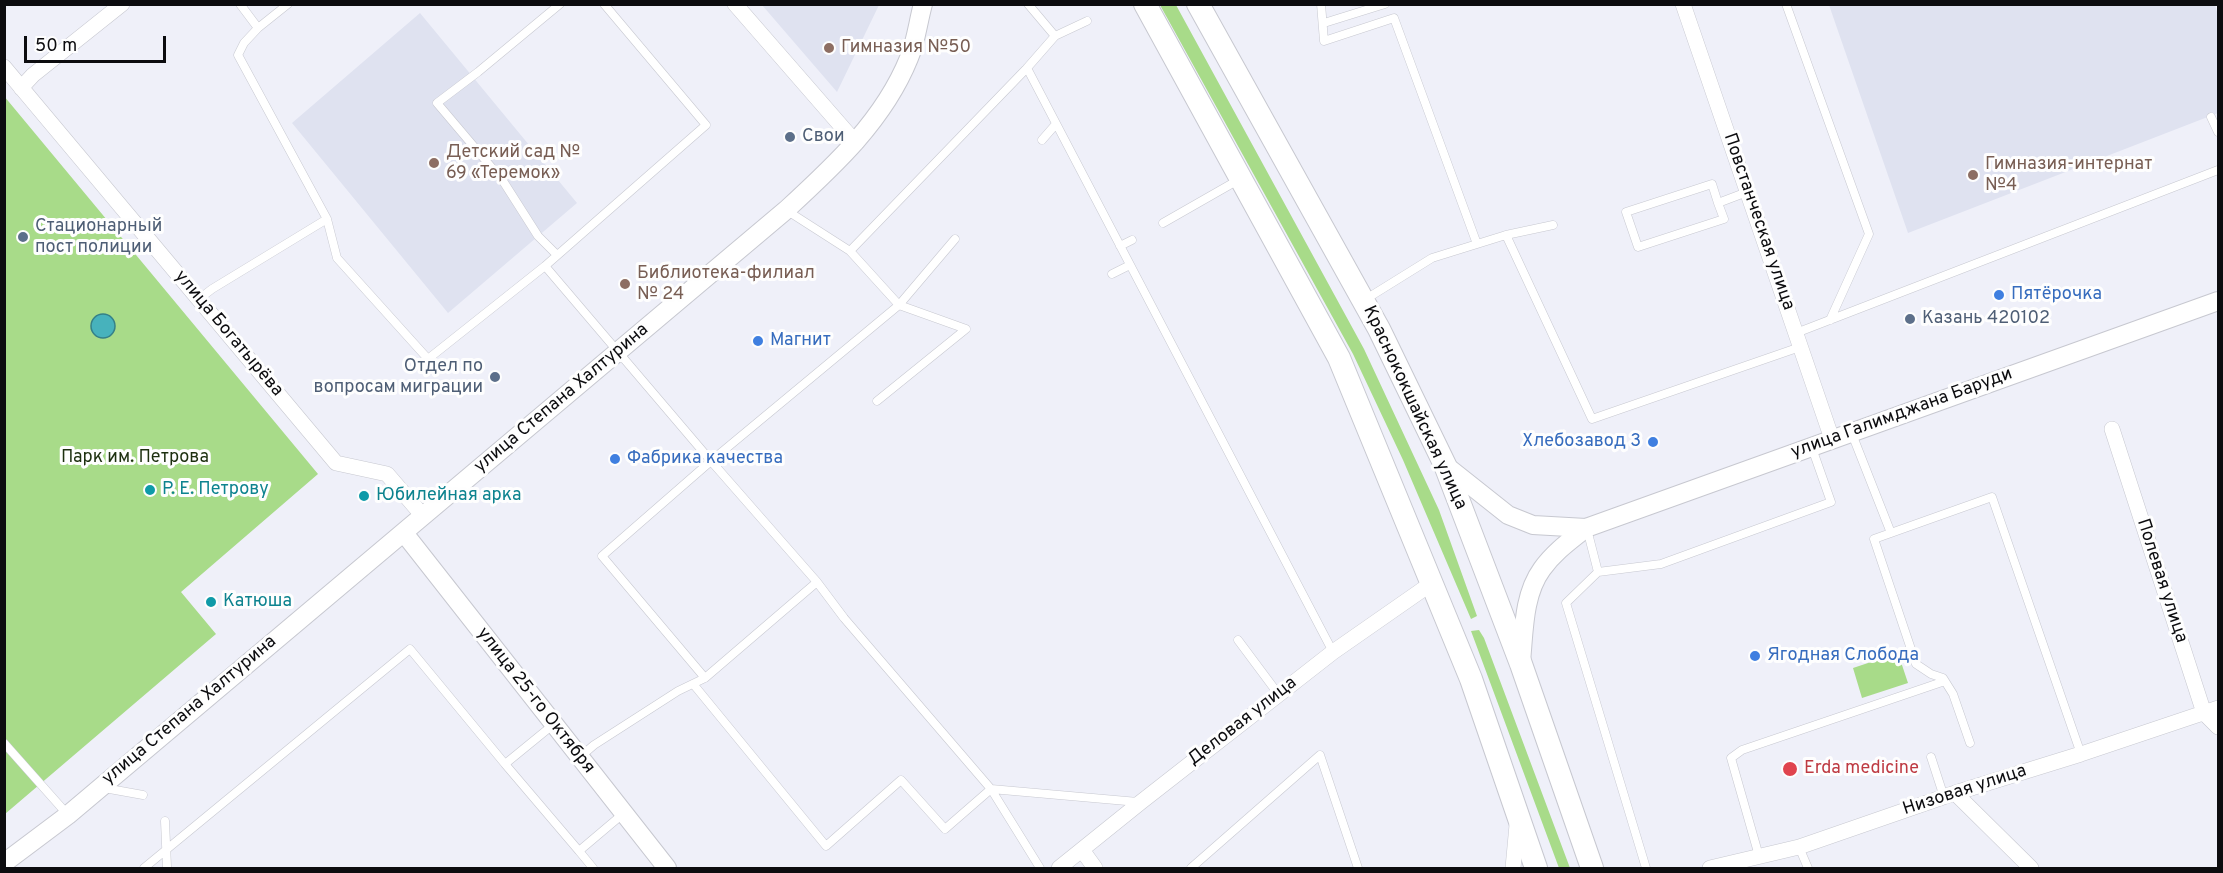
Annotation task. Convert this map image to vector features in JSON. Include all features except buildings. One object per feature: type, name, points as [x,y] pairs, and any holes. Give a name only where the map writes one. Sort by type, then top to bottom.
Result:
[{"type":"main road","points":[[1145,4],[1339,358],[1471,679],[1536,868]]},
{"type":"main road","name":"Краснококшайская улица","points":[[1198,4],[1363,301],[1445,465],[1521,664],[1592,868]]},
{"type":"street","points":[[21,88],[33,75],[122,4]]},
{"type":"street","points":[[735,4],[856,143]]},
{"type":"street","name":"улица Степана Халтурина","points":[[4,863],[68,815],[786,210],[856,143],[888,100],[910,57],[923,4]]},
{"type":"street","name":"Повстанческая улица","points":[[1683,4],[1832,439]]},
{"type":"street","name":"улица Богатырёва","points":[[4,67],[336,463],[387,474],[423,516]]},
{"type":"street","name":"улица Галимджана Баруди","points":[[1521,664],[1527,607],[1541,570],[1559,550],[1586,528],[2218,301]]},
{"type":"street","name":"Полевая улица","points":[[2112,429],[2218,727]]},
{"type":"street","name":"улица Галимджана Баруди","points":[[1445,465],[1508,515],[1533,525],[1586,528]]},
{"type":"street","name":"улица 25-го Октября","points":[[404,533],[667,868]]},
{"type":"street","name":"Деловая улица","points":[[1059,868],[1333,652],[1432,583]]},
{"type":"street","name":"Низовая улица","points":[[1710,868],[1798,847],[1950,795],[2211,711]]},
{"type":"street","points":[[1950,795],[2031,868]]},
{"type":"street","points":[[1513,868],[1518,816]]},
{"type":"street","points":[[1082,850],[1095,868]]},
{"type":"lane","points":[[240,4],[258,28]]},
{"type":"lane","points":[[288,4],[258,28],[244,43],[238,55],[327,219],[337,258],[428,359],[545,266],[705,125],[604,4]]},
{"type":"lane","points":[[557,255],[538,236],[503,181],[437,103],[485,67],[560,4]]},
{"type":"lane","points":[[1029,4],[1055,36]]},
{"type":"lane","points":[[1321,4],[1324,40],[1394,18],[1477,244]]},
{"type":"lane","points":[[1324,23],[1385,4]]},
{"type":"lane","points":[[1786,4],[1869,234],[1830,320]]},
{"type":"lane","points":[[850,252],[1055,36],[1087,21]]},
{"type":"lane","points":[[1027,68],[1333,652]]},
{"type":"lane","points":[[2211,117],[2218,132]]},
{"type":"lane","points":[[1042,140],[1056,124]]},
{"type":"lane","points":[[1506,235],[1592,419],[1798,340],[1830,320],[2218,170]]},
{"type":"lane","points":[[1163,223],[1241,178]]},
{"type":"lane","points":[[1712,184],[1718,203],[1724,219],[1638,247],[1626,212],[1712,184]]},
{"type":"lane","points":[[1718,203],[1747,192]]},
{"type":"lane","points":[[786,210],[850,252],[899,305],[966,329],[877,401]]},
{"type":"lane","points":[[199,300],[212,289],[327,219]]},
{"type":"lane","points":[[1363,301],[1432,258],[1506,235],[1553,225]]},
{"type":"lane","points":[[705,678],[602,556],[711,461],[899,305],[955,239]]},
{"type":"lane","points":[[1120,246],[1132,240]]},
{"type":"lane","points":[[1112,274],[1130,265]]},
{"type":"lane","points":[[545,266],[817,582],[844,618],[991,789],[1040,868]]},
{"type":"lane","points":[[1851,432],[1891,533]]},
{"type":"lane","points":[[1646,868],[1566,603],[1598,572],[1661,564],[1831,502],[1811,446]]},
{"type":"lane","points":[[1970,743],[1953,694],[1943,678],[1931,674],[1916,664],[1874,539],[1992,497],[2081,754]]},
{"type":"lane","points":[[1586,528],[1598,572]]},
{"type":"lane","points":[[579,758],[594,745],[678,691],[705,678],[817,582]]},
{"type":"lane","points":[[1238,640],[1279,694]]},
{"type":"lane","points":[[144,868],[410,649],[593,868]]},
{"type":"lane","points":[[1759,856],[1731,758],[1742,750],[1945,681]]},
{"type":"lane","points":[[694,685],[826,846],[901,780],[945,829],[991,789],[1141,802]]},
{"type":"lane","points":[[505,764],[554,724]]},
{"type":"lane","points":[[4,742],[68,815]]},
{"type":"lane","points":[[1191,868],[1320,755],[1358,868]]},
{"type":"lane","points":[[1931,757],[1950,795]]},
{"type":"lane","points":[[99,787],[142,795]]},
{"type":"lane","points":[[579,851],[624,813]]},
{"type":"lane","points":[[165,821],[167,867]]},
{"type":"lane","points":[[1798,847],[1808,868]]},
{"type":"shaded area","name":"Гимназия №50","points":[[762,5],[879,5],[837,92]]},
{"type":"shaded area","name":"Гимназия-интернат №4","points":[[1829,5],[2215,5],[2218,15],[2218,113],[1908,233]]},
{"type":"shaded area","name":"Детский сад № 69 «Теремок»","points":[[420,13],[577,203],[448,313],[292,123]]},
{"type":"green space","points":[[1160,5],[1176,5],[1364,349],[1439,510],[1477,616],[1471,619],[1403,460],[1353,354]]},
{"type":"green space","name":"Парк им. Петрова","points":[[4,96],[318,474],[181,592],[216,634],[5,814]]},
{"type":"green space","points":[[1479,630],[1484,638],[1570,868],[1559,868],[1471,631]]},
{"type":"green space","points":[[1898,653],[1908,683],[1862,698],[1853,668]]},
{"type":"water","points":[[103,314],[108,315],[114,321],[114,331],[108,337],[103,338],[98,337],[92,331],[91,326],[92,321],[98,315]]},
{"type":"place","name":"Гимназия №50","points":[[829,48]]},
{"type":"place","name":"Свои","points":[[790,137]]},
{"type":"place","name":"Детский сад № 69 «Теремок»","points":[[434,163]]},
{"type":"place","name":"Гимназия-интернат №4","points":[[1973,175]]},
{"type":"place","name":"Стационарный пост полиции","points":[[23,237]]},
{"type":"place","name":"Библиотека-филиал № 24","points":[[625,284]]},
{"type":"place","name":"Пятёрочка","points":[[1999,295]]},
{"type":"place","name":"Казань 420102","points":[[1910,319]]},
{"type":"place","name":"Магнит","points":[[758,341]]},
{"type":"place","name":"Отдел по вопросам миграции","points":[[495,377]]},
{"type":"place","name":"Хлебозавод 3","points":[[1653,442]]},
{"type":"place","name":"Фабрика качества","points":[[615,459]]},
{"type":"place","name":"Р. Е. Петрову","points":[[150,490]]},
{"type":"place","name":"Юбилейная арка","points":[[364,496]]},
{"type":"place","name":"Катюша","points":[[211,602]]},
{"type":"place","name":"Ягодная Слобода","points":[[1755,656]]},
{"type":"place","name":"Erda medicine","points":[[1790,769]]}]
